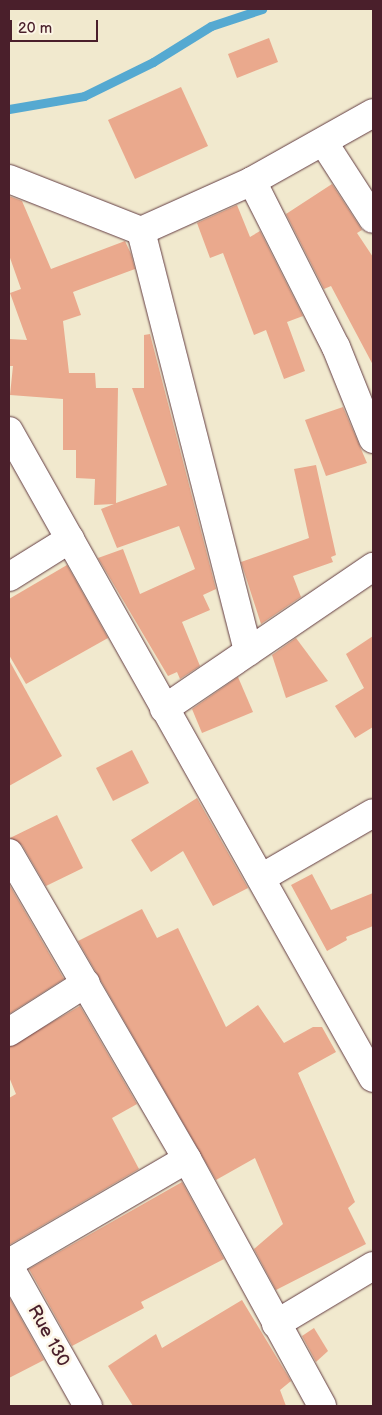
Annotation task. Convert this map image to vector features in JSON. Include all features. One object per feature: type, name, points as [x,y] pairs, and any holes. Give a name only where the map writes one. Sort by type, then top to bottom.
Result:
[{"type":"street","points":[[9,178],[141,231],[252,181],[324,143],[373,113]]},
{"type":"street","points":[[324,143],[373,219]]},
{"type":"street","points":[[252,181],[336,347],[373,439]]},
{"type":"street","points":[[141,231],[248,652]]},
{"type":"street","points":[[9,431],[164,709],[261,878],[365,1044],[373,1078]]},
{"type":"street","points":[[9,577],[70,539]]},
{"type":"street","points":[[164,709],[373,567]]},
{"type":"street","points":[[261,878],[373,814]]},
{"type":"street","points":[[9,854],[187,1159],[322,1406]]},
{"type":"street","points":[[9,1032],[86,983]]},
{"type":"street","points":[[9,1264],[187,1159]]},
{"type":"street","name":"Rue 130","points":[[9,1264],[88,1406]]},
{"type":"street","points":[[276,1324],[373,1266]]},
{"type":"building","points":[[269,38],[278,62],[237,78],[228,54]]},
{"type":"building","points":[[181,87],[208,146],[135,179],[108,120]]},
{"type":"building","points":[[332,184],[362,230],[357,233],[373,257],[373,365],[331,286],[324,289],[286,214]]},
{"type":"building","points":[[9,196],[22,201],[51,269],[125,241],[131,254],[135,269],[73,292],[81,315],[63,321],[69,373],[95,373],[96,388],[118,388],[116,503],[167,485],[132,388],[144,388],[144,335],[150,334],[216,589],[203,595],[210,610],[182,622],[200,666],[180,679],[177,672],[168,676],[98,558],[123,549],[140,594],[195,569],[179,526],[117,548],[101,509],[114,504],[94,505],[95,479],[76,478],[76,450],[63,450],[63,399],[10,395],[13,366],[9,366],[9,339],[27,340],[10,293],[21,289],[9,255]]},
{"type":"building","points":[[237,205],[250,237],[260,231],[303,316],[287,322],[305,371],[284,379],[266,330],[254,335],[223,253],[210,258],[197,223]]},
{"type":"building","points":[[343,407],[367,463],[326,476],[305,420]]},
{"type":"building","points":[[316,465],[336,555],[331,557],[333,562],[293,576],[301,597],[261,624],[241,562],[309,538],[294,469]]},
{"type":"building","points":[[67,565],[108,638],[26,684],[9,655],[9,599]]},
{"type":"building","points":[[373,636],[373,727],[355,738],[335,706],[364,688],[346,654]]},
{"type":"building","points":[[296,638],[328,681],[286,698],[272,655]]},
{"type":"building","points":[[9,660],[62,756],[9,786]]},
{"type":"building","points":[[238,677],[253,712],[202,733],[192,709]]},
{"type":"building","points":[[132,750],[149,783],[113,801],[96,768]]},
{"type":"building","points":[[197,798],[248,888],[213,906],[183,851],[151,872],[131,840]]},
{"type":"building","points":[[57,815],[83,868],[46,886],[22,845],[10,838]]},
{"type":"building","points":[[312,874],[331,910],[373,893],[373,926],[346,937],[347,940],[327,951],[291,885]]},
{"type":"building","points":[[9,884],[64,979],[9,1014]]},
{"type":"building","points":[[142,909],[157,938],[178,928],[226,1027],[258,1005],[284,1043],[313,1027],[322,1027],[336,1052],[298,1073],[355,1202],[348,1208],[366,1244],[276,1290],[254,1249],[283,1224],[255,1158],[216,1180],[78,941]]},
{"type":"building","points":[[80,1006],[137,1104],[112,1118],[139,1169],[9,1245],[9,1098],[16,1094],[9,1077],[9,1047]]},
{"type":"building","points":[[182,1182],[224,1259],[141,1302],[144,1308],[72,1346],[29,1269]]},
{"type":"building","points":[[9,1297],[44,1360],[9,1378]]},
{"type":"building","points":[[242,1300],[291,1381],[280,1390],[286,1406],[133,1406],[108,1366],[156,1334],[162,1348]]},
{"type":"building","points":[[314,1328],[328,1351],[316,1362],[302,1336]]},
{"type":"waterway","points":[[9,109],[84,96],[153,62],[211,26],[262,9]]}]
